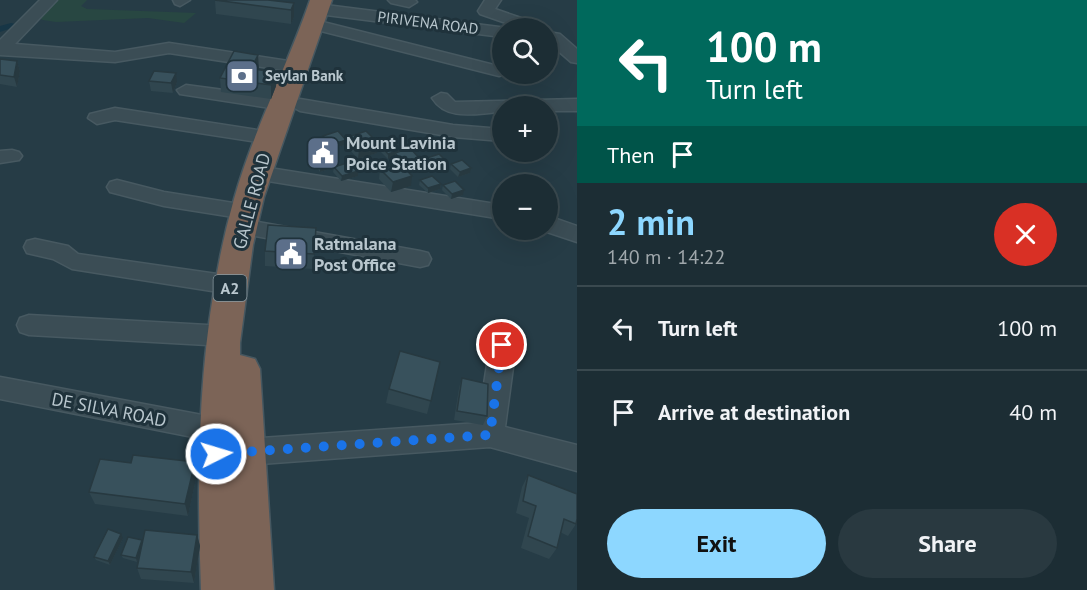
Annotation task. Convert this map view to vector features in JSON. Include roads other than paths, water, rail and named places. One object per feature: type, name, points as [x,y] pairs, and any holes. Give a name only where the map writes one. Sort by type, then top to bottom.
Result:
[{"type":"highway","name":"GALLE ROAD","points":[[265,175],[270,138],[291,104],[296,68],[325,9]]},
{"type":"highway","name":"GALLE ROAD","points":[[223,590],[226,445],[225,336],[231,285],[265,175],[325,9]]},
{"type":"highway","name":"GALLE ROAD","points":[[252,221],[242,344],[226,445],[252,590]]},
{"type":"street","points":[[1,49],[49,0]]},
{"type":"street","points":[[493,0],[486,11],[506,18]]},
{"type":"street","points":[[325,9],[492,69]]},
{"type":"street","name":"PIRIVENA ROAD","points":[[325,9],[492,31]]},
{"type":"street","points":[[0,25],[32,16]]},
{"type":"street","points":[[558,39],[577,41]]},
{"type":"street","points":[[558,43],[577,58]]},
{"type":"street","points":[[1,49],[115,57],[169,48],[296,68]]},
{"type":"street","points":[[186,90],[291,104],[453,131],[492,134]]},
{"type":"street","points":[[441,98],[444,104],[452,108],[577,105]]},
{"type":"street","points":[[97,118],[115,114],[270,138]]},
{"type":"street","points":[[265,175],[338,189],[450,202],[492,210]]},
{"type":"street","points":[[117,187],[252,221],[420,259]]},
{"type":"street","points":[[558,227],[577,234]]},
{"type":"street","points":[[35,247],[60,252],[72,261],[231,285]]},
{"type":"street","points":[[29,325],[225,336]]},
{"type":"street","points":[[490,435],[502,345]]},
{"type":"street","name":"DE SILVA ROAD","points":[[0,388],[226,445],[490,435],[577,458]]},
{"type":"waterway","points":[[0,29],[15,25]]},
{"type":"place","name":"Seylan Bank","points":[[242,76]]},
{"type":"place","name":"Mount Lavinia Poice Station","points":[[323,153]]},
{"type":"place","name":"Ratmalana Post Office","points":[[291,254]]}]
